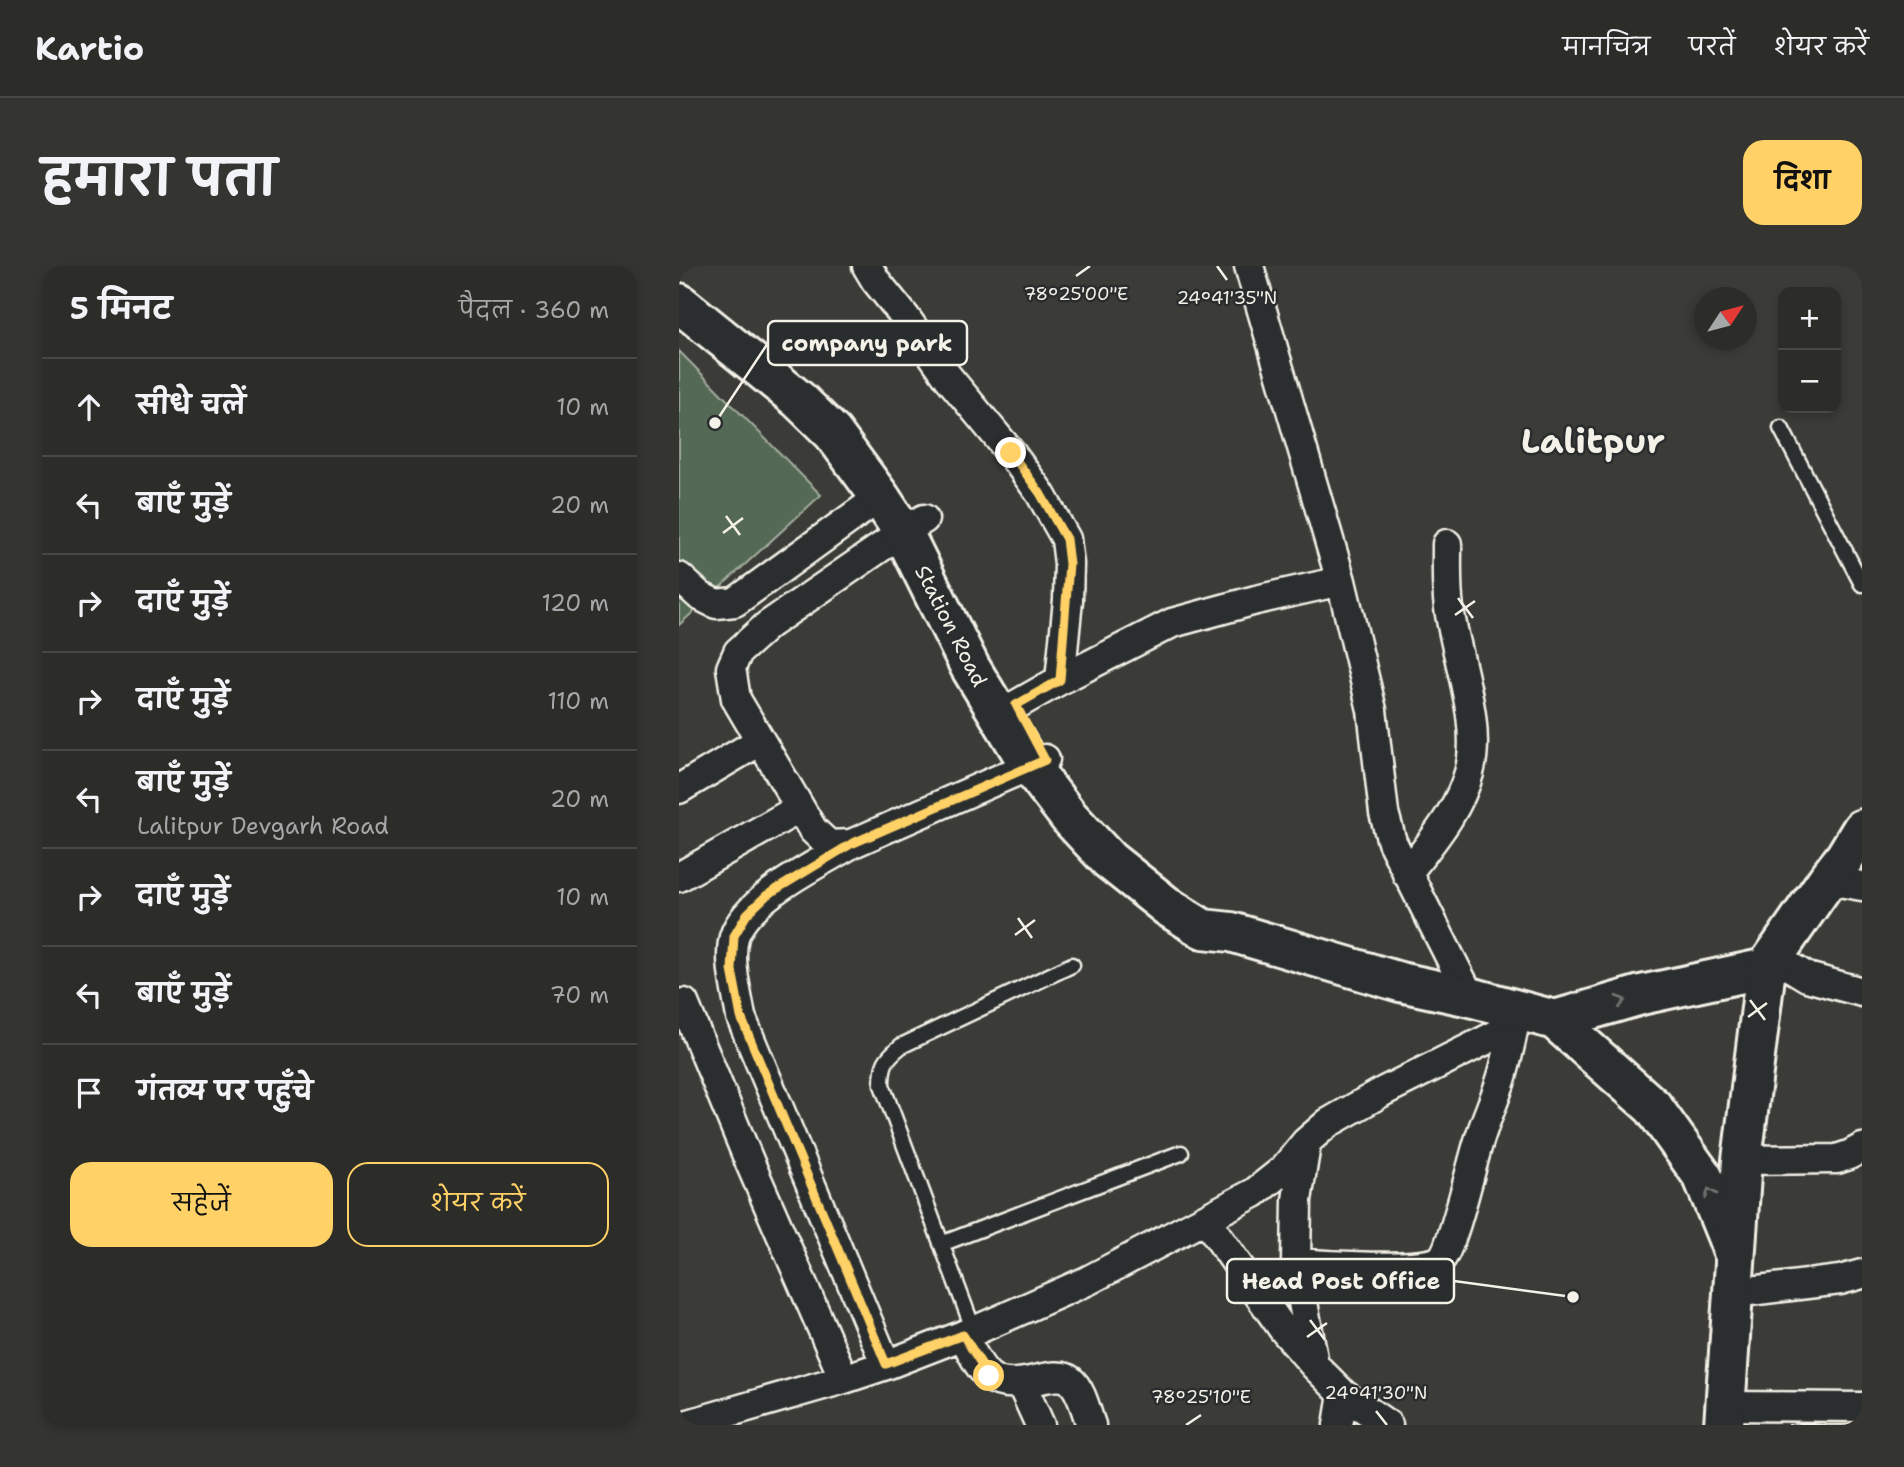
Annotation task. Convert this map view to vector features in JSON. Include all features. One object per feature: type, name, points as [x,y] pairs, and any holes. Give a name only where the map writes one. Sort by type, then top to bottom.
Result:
[{"type":"main road","points":[[679,277],[762,339],[843,411],[1016,705],[1037,763],[1108,834],[1185,896],[1212,912],[1231,932],[1400,982],[1470,997],[1531,1019],[1653,1107],[1703,1177],[1734,1274]]},
{"type":"main road","name":"Station Road","points":[[679,303],[799,400],[833,432],[880,497],[913,526],[970,667],[1037,763]]},
{"type":"main road","points":[[1531,1019],[1641,995],[1770,962],[1845,883],[1845,858],[1862,830]]},
{"type":"main road","points":[[1724,1416],[1742,1160],[1770,962]]},
{"type":"street","points":[[867,266],[948,377],[1040,493],[1066,539],[1069,564],[1060,680]]},
{"type":"street","points":[[1249,266],[1341,581],[1372,710],[1384,813],[1391,842],[1470,997]]},
{"type":"street","points":[[679,577],[700,596],[716,604],[735,602],[880,497]]},
{"type":"street","points":[[851,844],[829,845],[813,830],[736,699],[731,667],[738,652],[768,625],[913,526]]},
{"type":"street","points":[[1407,874],[1452,813],[1470,772],[1473,738],[1468,698],[1449,606],[1447,544]]},
{"type":"street","points":[[1016,705],[1172,623],[1341,581]]},
{"type":"street","points":[[679,789],[760,741]]},
{"type":"street","points":[[886,1364],[741,1017],[732,970],[734,936],[747,914],[767,895],[851,844],[1037,763]]},
{"type":"street","points":[[679,877],[800,808]]},
{"type":"street","points":[[1770,962],[1807,977],[1862,992]]},
{"type":"street","points":[[684,1003],[844,1380]]},
{"type":"street","points":[[688,1425],[844,1380],[968,1333],[1087,1280],[1254,1193],[1283,1170],[1306,1142],[1328,1123],[1384,1091],[1531,1019]]},
{"type":"street","points":[[1296,1264],[1349,1267],[1418,1266],[1440,1260],[1450,1240],[1479,1140],[1500,1081],[1531,1019]]},
{"type":"street","points":[[1306,1142],[1297,1200],[1296,1264],[1314,1365]]},
{"type":"street","points":[[1742,1160],[1837,1158],[1862,1148]]},
{"type":"street","points":[[1206,1220],[1283,1329],[1314,1365],[1343,1394],[1388,1425]]},
{"type":"street","points":[[1734,1274],[1840,1280],[1862,1274]]},
{"type":"street","points":[[968,1333],[989,1376],[1000,1381],[1021,1383],[1050,1377],[1069,1379],[1075,1386],[1091,1425]]},
{"type":"street","points":[[1021,1383],[1040,1425]]},
{"type":"street","points":[[1338,1425],[1343,1394]]},
{"type":"street","points":[[1724,1416],[1862,1407]]},
{"type":"lane","points":[[1780,428],[1862,584]]},
{"type":"lane","points":[[968,1333],[941,1244],[882,1085],[882,1068],[889,1056],[901,1046],[1072,965]]},
{"type":"lane","points":[[941,1244],[1181,1153]]},
{"type":"green space","points":[[679,351],[821,495],[679,625]]},
{"type":"building","points":[[1851,1420],[1856,1425],[1788,1425]]},
{"type":"place","name":"company park","points":[[715,423]]},
{"type":"place","name":"Head Post Office","points":[[1573,1297]]},
{"type":"district","name":"Lalitpur","points":[[1593,441]]},
{"type":"route","points":[[989,1376],[963,1335],[886,1364],[741,1017],[732,970],[734,936],[747,914],[767,895],[851,844],[1045,760],[1016,705],[1060,680],[1069,564],[1066,539],[1057,521],[1011,453]]}]
